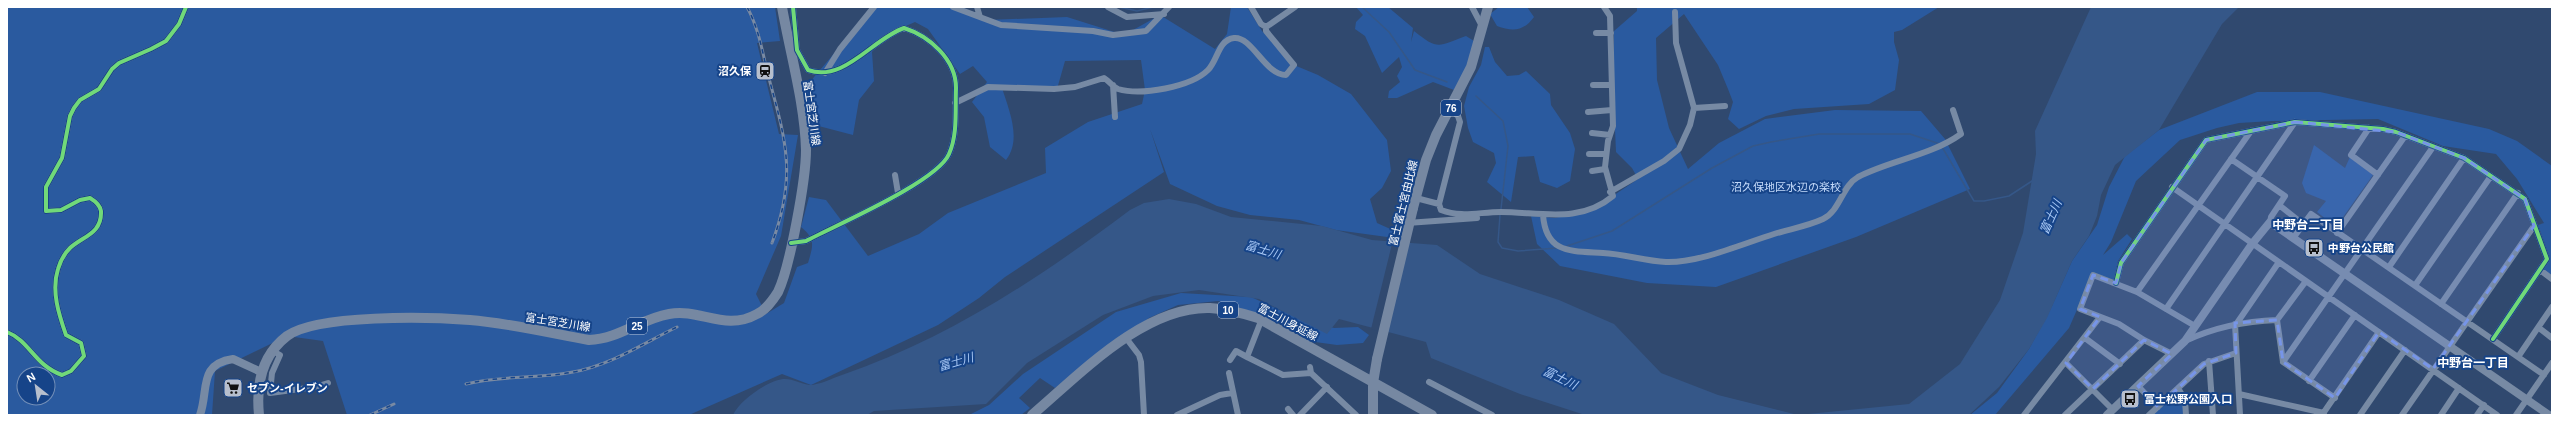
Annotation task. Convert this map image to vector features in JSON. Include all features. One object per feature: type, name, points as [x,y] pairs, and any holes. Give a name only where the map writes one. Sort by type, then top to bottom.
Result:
[{"type":"main road","name":"富士宮芝川線","points":[[259,415],[258,384],[261,372],[273,351],[287,336],[306,326],[337,321],[470,320],[589,340],[604,339],[618,335],[658,316],[671,313],[720,321],[740,321],[758,314],[767,307],[777,293],[791,243],[805,167],[806,150],[782,7]]},
{"type":"main road","name":"富士富士宮由比線","points":[[1373,415],[1373,383],[1377,359],[1414,203],[1433,141],[1470,68],[1488,7]]},
{"type":"main road","name":"富士川身延線","points":[[1032,415],[1126,338],[1160,318],[1192,309],[1227,310],[1261,321],[1432,415]]},
{"type":"street","points":[[7,332],[25,345],[42,365],[62,375],[71,371],[84,356],[81,342],[66,335],[57,302],[55,279],[64,255],[98,228],[101,221],[101,209],[96,202],[90,198],[80,200],[61,210],[46,211],[46,186],[62,158],[70,116],[80,100],[99,89],[112,68],[119,63],[151,50],[166,41],[179,24],[186,7]]},
{"type":"street","points":[[791,243],[806,241],[898,193],[941,167],[949,155],[954,132],[956,76],[948,62],[930,42],[918,33],[904,28],[891,34],[854,60],[825,73],[808,70],[797,50],[793,7]]},
{"type":"street","points":[[825,73],[840,49],[874,7]]},
{"type":"street","points":[[953,7],[1001,25],[1094,31],[1113,35],[1146,31],[1164,14],[1169,7]]},
{"type":"street","points":[[976,7],[980,17]]},
{"type":"street","points":[[1110,7],[1127,17],[1164,14]]},
{"type":"street","points":[[1251,7],[1261,24],[1266,27]]},
{"type":"street","points":[[1266,27],[1294,7]]},
{"type":"street","points":[[1472,7],[1483,28]]},
{"type":"street","points":[[1450,109],[1458,116],[1460,122],[1439,204],[1441,210],[1466,216],[1505,212],[1542,216],[1566,214],[1595,208],[1613,196],[1610,192],[1605,169],[1606,154],[1613,126],[1610,16],[1604,7]]},
{"type":"street","points":[[1610,16],[1615,11]]},
{"type":"street","points":[[1610,192],[1664,161],[1679,149],[1694,108],[1676,43],[1675,12]]},
{"type":"street","points":[[955,102],[988,87],[1054,89],[1075,87],[1104,78],[1112,85],[1122,90],[1167,89],[1207,71],[1221,45],[1227,40],[1238,38],[1274,72],[1286,76],[1294,65],[1266,32],[1266,27]]},
{"type":"street","points":[[1596,33],[1611,33]]},
{"type":"street","points":[[1112,85],[1115,117]]},
{"type":"street","points":[[1593,85],[1611,85]]},
{"type":"street","points":[[1694,108],[1725,106]]},
{"type":"street","points":[[1588,112],[1612,110]]},
{"type":"street","points":[[1542,216],[1545,233],[1554,244],[1568,250],[1619,254],[1665,262],[1713,253],[1825,218],[1856,178],[1886,164],[1908,159],[1934,149],[1950,142],[1961,134],[1953,110]]},
{"type":"street","points":[[2166,309],[2295,122]]},
{"type":"street","points":[[2116,283],[2121,263],[2172,186],[2206,140],[2295,122],[2369,128],[2396,132],[2433,148],[2464,158],[2525,199],[2547,259],[2493,339]]},
{"type":"street","points":[[2369,128],[2351,155],[2378,175]]},
{"type":"street","points":[[2137,292],[2251,131]]},
{"type":"street","points":[[1592,133],[1610,135]]},
{"type":"street","points":[[2337,233],[2405,136]]},
{"type":"street","points":[[2283,362],[2433,148]]},
{"type":"street","points":[[1589,154],[1606,154]]},
{"type":"street","points":[[2389,267],[2464,158]]},
{"type":"street","points":[[2066,363],[2093,389],[2110,412],[2185,341],[2252,244],[2270,222],[2285,196],[2231,159]]},
{"type":"street","points":[[1592,171],[1605,169]]},
{"type":"street","points":[[895,176],[898,193]]},
{"type":"street","points":[[2416,284],[2491,176]]},
{"type":"street","points":[[2172,186],[2197,206],[2330,297],[2497,415]]},
{"type":"street","points":[[2441,304],[2518,193]]},
{"type":"street","points":[[1414,203],[1439,204]]},
{"type":"street","points":[[2279,206],[2303,224]]},
{"type":"street","points":[[1405,223],[1465,220],[1483,217],[1485,213]]},
{"type":"street","points":[[2294,237],[2311,214],[2362,250],[2416,284],[2441,304],[2544,374]]},
{"type":"street","points":[[2270,222],[2294,237],[2549,415]]},
{"type":"street","points":[[2402,415],[2432,369],[2468,321],[2534,226]]},
{"type":"street","points":[[2240,415],[2236,353],[2236,324],[2279,262]]},
{"type":"street","points":[[2540,270],[2552,279]]},
{"type":"street","points":[[2172,354],[2144,340],[2119,324],[2080,309],[2093,275],[2137,292],[2195,326]]},
{"type":"street","points":[[2306,281],[2277,320],[2283,362],[2334,398]]},
{"type":"street","points":[[2518,357],[2552,307]]},
{"type":"street","points":[[2309,381],[2355,315]]},
{"type":"street","points":[[2024,415],[2066,363],[2100,317]]},
{"type":"street","points":[[2185,341],[2236,324],[2277,320]]},
{"type":"street","points":[[1247,357],[1261,321]]},
{"type":"street","points":[[2538,328],[2552,338]]},
{"type":"street","points":[[2239,394],[2305,408],[2323,414],[2379,332]]},
{"type":"street","points":[[1126,338],[1139,355],[1141,362],[1144,415]]},
{"type":"street","points":[[2085,338],[2120,364]]},
{"type":"street","points":[[2065,415],[2144,340]]},
{"type":"street","points":[[2360,415],[2405,350]]},
{"type":"street","points":[[273,351],[280,355],[272,373],[270,394],[315,387],[328,383]]},
{"type":"street","points":[[1230,360],[1236,351],[1283,375],[1311,370],[1356,415]]},
{"type":"street","points":[[2149,415],[2209,361],[2236,353]]},
{"type":"street","points":[[200,415],[204,404],[206,379],[216,365],[233,359],[261,372]]},
{"type":"street","points":[[2209,361],[2213,415]]},
{"type":"street","points":[[2516,415],[2552,364]]},
{"type":"street","points":[[1228,373],[1238,415]]},
{"type":"street","points":[[1429,382],[1492,415]]},
{"type":"street","points":[[2138,386],[2158,406]]},
{"type":"street","points":[[1300,415],[1327,387]]},
{"type":"street","points":[[2178,388],[2187,405],[2186,415]]},
{"type":"street","points":[[2441,415],[2459,388]]},
{"type":"street","points":[[1177,415],[1220,395],[1232,393]]},
{"type":"street","points":[[2477,415],[2484,406]]},
{"type":"street","points":[[2304,415],[2305,408]]},
{"type":"street","points":[[1288,409],[1293,415]]},
{"type":"highlighted area","points":[[2295,122],[2396,132],[2464,158],[2525,199],[2534,226],[2433,369],[2379,332],[2335,398],[2283,362],[2277,320],[2235,323],[2236,353],[2204,364],[2158,407],[2138,386],[2172,354],[2144,340],[2093,389],[2066,363],[2100,317],[2080,309],[2093,275],[2116,283],[2121,263],[2206,140]]},
{"type":"green space","points":[[7,7],[775,7],[780,41],[757,43],[779,134],[798,135],[781,236],[756,294],[766,314],[784,303],[797,267],[808,263],[812,243],[809,235],[801,227],[809,197],[826,200],[868,256],[919,234],[948,213],[1046,173],[1045,148],[1088,122],[1142,104],[1145,90],[1141,60],[1065,61],[1057,89],[1002,88],[1011,115],[1014,134],[1011,152],[1006,160],[990,147],[984,117],[972,102],[987,82],[973,66],[960,74],[928,29],[915,22],[883,36],[872,52],[874,81],[859,100],[853,135],[811,124],[811,115],[803,93],[814,77],[874,7],[962,7],[988,20],[1067,17],[1124,35],[1160,15],[1215,49],[1227,34],[1231,7],[1247,7],[1262,31],[1294,65],[1318,75],[1351,94],[1387,140],[1391,171],[1382,188],[1370,199],[1377,223],[1397,232],[1387,237],[1336,230],[1299,220],[1250,215],[1217,206],[1170,184],[1150,129],[1164,172],[1005,277],[979,298],[938,325],[811,385],[782,374],[689,415],[347,415],[323,341],[287,336],[215,371],[212,415],[8,415]]},
{"type":"green space","points":[[1356,7],[1388,7],[1413,28],[1411,42],[1414,31],[1429,42],[1439,45],[1466,36],[1474,41],[1471,59],[1454,90],[1433,82],[1397,98],[1388,98],[1389,91],[1400,82],[1397,76],[1402,67],[1399,57],[1382,73],[1365,36],[1355,29],[1356,22],[1363,15]]},
{"type":"green space","points":[[1499,7],[1527,7],[1534,17],[1522,28],[1503,28],[1497,26],[1490,14]]},
{"type":"green space","name":"沼久保地区水辺の楽校","points":[[1637,7],[1939,7],[1902,30],[1894,32],[1894,42],[1899,60],[1895,90],[1869,104],[1794,109],[1766,116],[1739,129],[1728,119],[1733,102],[1718,65],[1684,14],[1656,38],[1657,80],[1669,128],[1688,169],[1719,143],[1765,119],[1835,110],[1921,111],[1945,139],[1970,189],[1856,237],[1716,287],[1647,283],[1560,266],[1537,244],[1531,216],[1555,218],[1595,208],[1638,179],[1632,168],[1616,152],[1613,84],[1614,31],[1637,11]]},
{"type":"green space","points":[[1485,47],[1489,47],[1495,62],[1507,76],[1519,75],[1526,71],[1550,94],[1551,105],[1570,133],[1575,149],[1570,181],[1557,188],[1540,182],[1534,156],[1518,157],[1511,202],[1487,182],[1496,163],[1494,153],[1473,142],[1468,128],[1464,106],[1469,87],[1481,65]]},
{"type":"green space","points":[[2257,92],[2320,92],[2489,129],[2517,141],[2552,166],[2552,275],[2543,270],[2550,258],[2538,225],[2544,223],[2517,179],[2496,154],[2443,146],[2378,119],[2272,121],[2239,123],[2217,128],[2180,140],[2136,181],[2111,242],[2103,255],[2127,234],[2132,239],[2118,261],[2114,280],[2093,273],[2069,328],[1995,415],[1970,415],[1997,393],[2029,349],[2052,306],[2072,261],[2097,225],[2109,187],[2125,156],[2159,130]]},
{"type":"green space","points":[[2314,145],[2345,168],[2350,157],[2373,175],[2336,227],[2317,212],[2326,201],[2306,193],[2302,183]]},
{"type":"green space","points":[[1181,293],[1251,297],[1282,311],[1334,328],[1358,327],[1369,335],[1363,343],[1337,345],[1308,341],[1285,325],[1218,301],[1178,305],[1149,318],[1055,388],[1040,378],[1019,398],[1030,408],[1021,415],[969,415],[989,405],[1023,374],[1116,312]]},
{"type":"green space","points":[[2177,391],[2183,400],[2184,415],[2152,415]]},
{"type":"water","name":"富士川","points":[[2091,7],[2239,7],[2222,24],[2159,130],[2115,165],[2101,195],[2097,216],[2089,236],[2072,261],[2047,318],[2029,349],[1999,387],[1969,415],[1798,415],[1909,404],[1960,364],[2000,300],[2023,233],[2036,154],[2035,131]]},
{"type":"water","name":"富士川","points":[[1169,199],[1196,204],[1231,217],[1322,226],[1372,240],[1437,245],[1480,274],[1559,300],[1614,324],[1661,373],[1718,395],[1798,415],[1585,415],[1520,394],[1431,358],[1426,342],[1339,319],[1327,334],[1259,299],[1199,290],[1153,296],[1103,315],[1027,363],[986,404],[874,411],[867,415],[733,415],[747,398],[754,392],[769,384],[786,379],[803,384],[818,384],[881,360],[956,325],[1028,282],[1130,210],[1144,203]]},
{"type":"pier","points":[[1393,240],[1405,240],[1384,333],[1371,329]]},
{"type":"waterway","points":[[1119,7],[1137,11],[1153,7]]},
{"type":"waterway","points":[[1362,7],[1389,32],[1415,70],[1447,82]]},
{"type":"waterway","points":[[1476,96],[1503,121],[1508,146],[1501,209]]},
{"type":"waterway","points":[[1567,246],[1612,231],[1712,168],[1753,146],[1819,134],[1910,134],[1940,144]]},
{"type":"waterway","points":[[1942,147],[1974,201],[1984,201],[2009,196],[2032,181]]},
{"type":"waterway","points":[[1500,215],[1498,242],[1502,248],[1518,251],[1557,248]]},
{"type":"railway","points":[[747,7],[757,30],[779,116],[786,156],[787,176],[785,196],[780,219],[772,243]]},
{"type":"railway","points":[[466,384],[493,379],[547,376],[586,369],[600,365],[677,327]]},
{"type":"railway","points":[[370,415],[394,404]]},
{"type":"cycle path","points":[[7,332],[21,341],[45,365],[62,375],[71,371],[84,356],[81,343],[66,335],[57,303],[55,286],[56,277],[64,255],[70,248],[95,230],[100,219],[101,211],[97,203],[90,198],[80,200],[61,210],[46,211],[46,187],[62,158],[70,116],[80,100],[99,89],[112,69],[119,63],[166,41],[179,24],[186,7]]},
{"type":"cycle path","points":[[791,243],[806,241],[884,202],[926,177],[941,165],[949,154],[954,138],[956,121],[955,77],[946,58],[923,37],[904,28],[892,33],[846,65],[834,70],[821,72],[808,70],[797,50],[793,7]]},
{"type":"cycle path","points":[[2116,283],[2121,263],[2206,140],[2295,122],[2383,129],[2396,132],[2464,158],[2525,199],[2547,259],[2493,339]]},
{"type":"place","name":"沼久保","points":[[765,71]]},
{"type":"place","name":"中野台公民館","points":[[2314,248]]},
{"type":"place","name":"セブン-イレブン","points":[[233,388]]},
{"type":"place","name":"富士松野公園入口","points":[[2130,399]]},
{"type":"district","name":"中野台二丁目","points":[[2308,225]]},
{"type":"district","name":"中野台一丁目","points":[[2473,363]]}]
